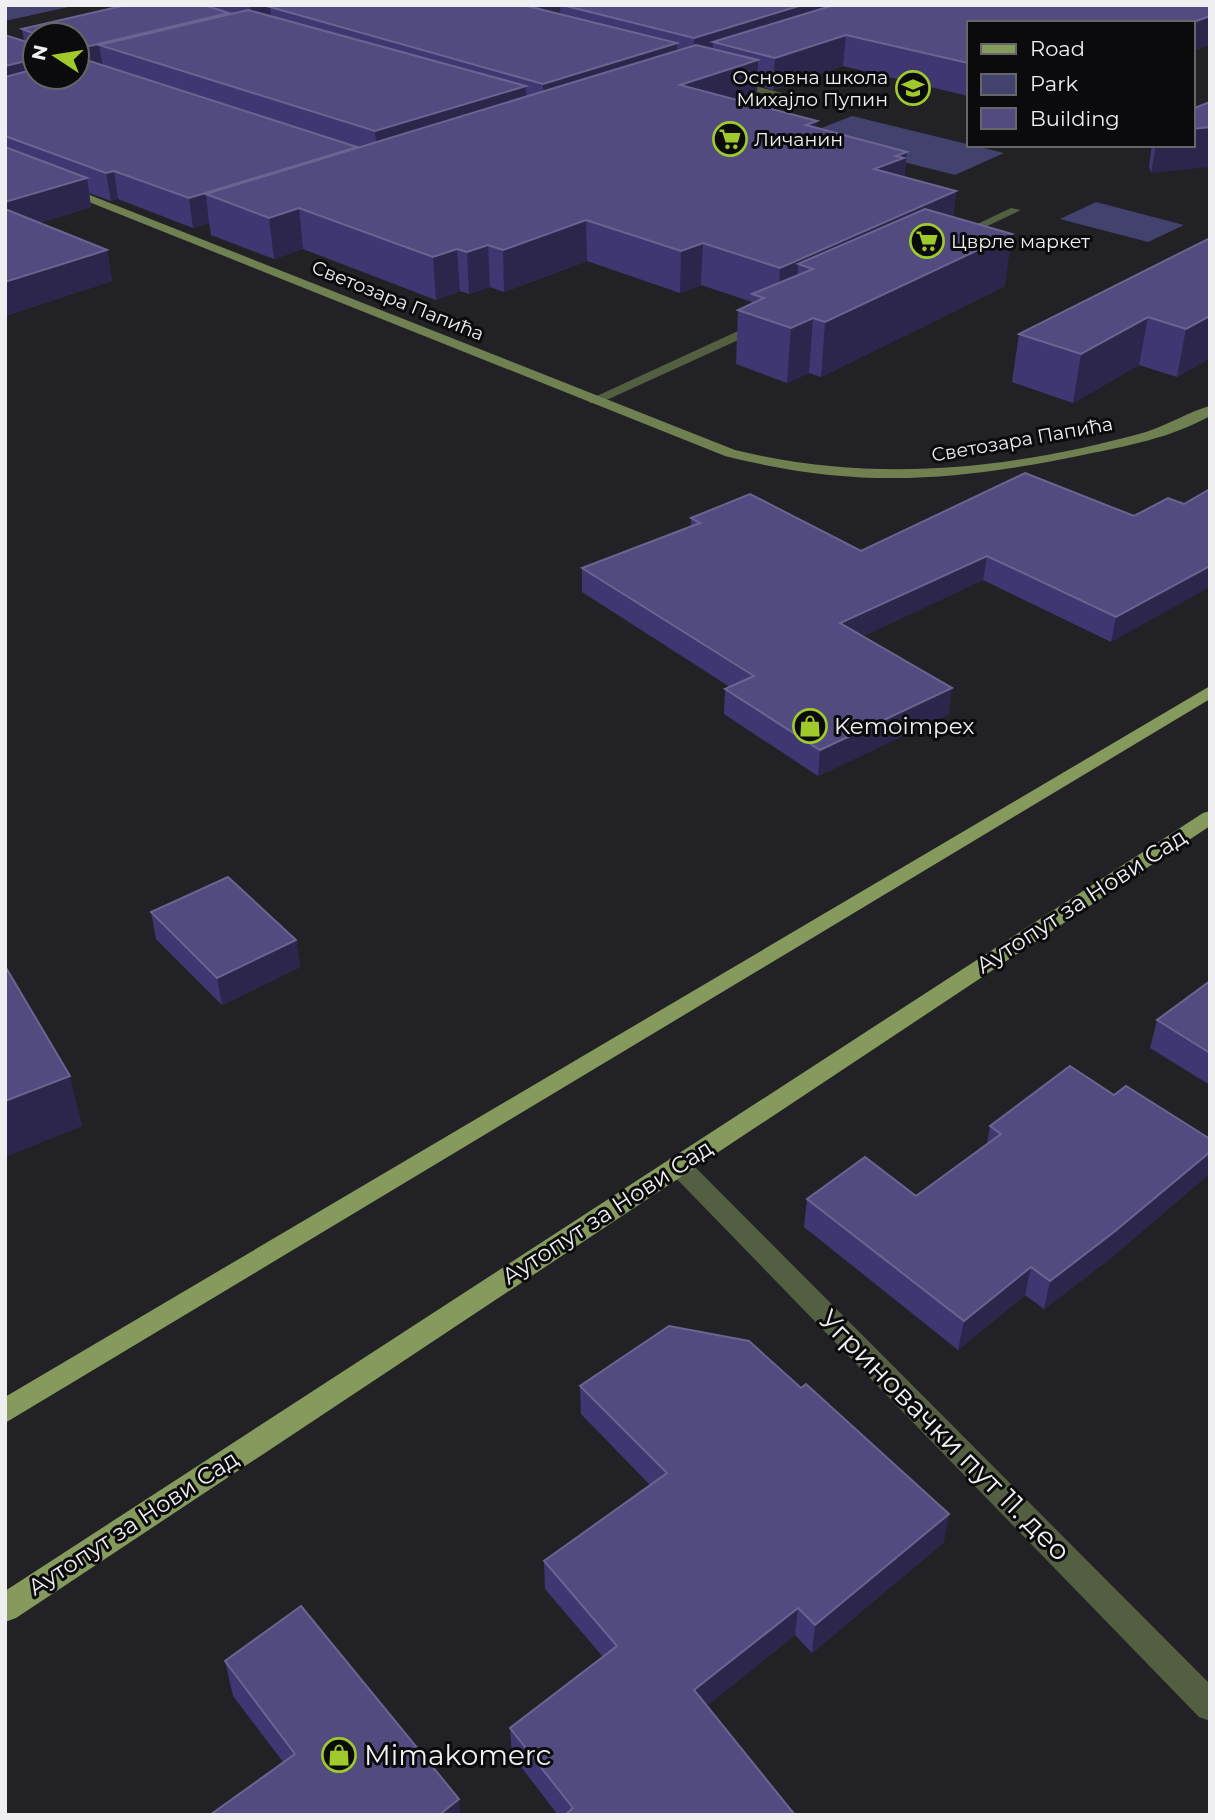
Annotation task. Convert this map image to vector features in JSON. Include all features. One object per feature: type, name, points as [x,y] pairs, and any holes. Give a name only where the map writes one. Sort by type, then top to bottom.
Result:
[{"type":"main road","points":[[5,1411],[1210,691]]},
{"type":"main road","name":"Аутопут за Нови Сад","points":[[5,1608],[1210,817]]},
{"type":"street","points":[[723,81],[802,101]]},
{"type":"street","name":"Светозара Папића","points":[[57,186],[193,234],[595,400],[750,458],[836,475],[950,473],[1035,460],[1180,427],[1210,410]]},
{"type":"street","points":[[947,241],[1016,210]]},
{"type":"street","points":[[595,400],[777,317]]},
{"type":"street","name":"Угриновачки пут 11. део","points":[[678,1165],[1210,1706]]},
{"type":"green space","points":[[5,5],[71,5],[73,6],[5,21]]},
{"type":"green space","points":[[852,116],[967,144],[967,147],[1004,153],[955,175],[801,136]]},
{"type":"green space","points":[[1096,202],[1184,225],[1148,242],[1060,219]]},
{"type":"building","points":[[126,5],[204,5],[229,13],[91,46],[91,21],[57,21]]},
{"type":"building","points":[[523,5],[677,43],[543,84],[270,7]]},
{"type":"building","points":[[562,5],[802,5],[694,38]]},
{"type":"building","points":[[834,5],[1210,5],[1210,16],[1194,22],[967,21],[967,63],[846,35],[775,58],[713,42]]},
{"type":"building","points":[[248,10],[526,86],[375,131],[99,45]]},
{"type":"building","points":[[5,35],[21,40],[21,62],[5,66]]},
{"type":"building","points":[[696,45],[758,60],[680,85],[817,121],[806,125],[907,152],[896,156],[904,158],[874,169],[956,191],[780,268],[703,243],[681,251],[586,220],[503,250],[488,245],[467,252],[457,249],[433,257],[299,208],[269,218],[206,194]]},
{"type":"building","points":[[91,62],[357,147],[189,198],[114,171],[106,173],[5,136],[5,77],[21,73],[21,91],[91,91]]},
{"type":"building","points":[[1210,102],[1210,127],[1194,129],[1194,108]]},
{"type":"building","points":[[5,147],[87,178],[5,202]]},
{"type":"building","points":[[5,209],[107,250],[5,282]]},
{"type":"building","points":[[925,209],[1012,234],[825,322],[813,318],[791,328],[738,310],[764,298],[752,294],[813,269],[798,264]]},
{"type":"building","points":[[1210,238],[1210,316],[1186,329],[1148,317],[1081,354],[1019,334]]},
{"type":"building","points":[[1025,473],[1134,516],[1168,498],[1184,504],[1210,489],[1210,566],[1116,617],[987,556],[840,623],[952,688],[820,750],[725,689],[754,676],[582,568],[700,523],[691,518],[750,494],[861,551]]},
{"type":"building","points":[[228,877],[296,940],[217,978],[151,912]]},
{"type":"building","points":[[5,966],[70,1076],[5,1101]]},
{"type":"building","points":[[1210,981],[1210,1053],[1157,1020]]},
{"type":"building","points":[[1070,1066],[1114,1095],[1126,1086],[1210,1139],[1210,1152],[1050,1281],[1031,1267],[964,1321],[807,1199],[865,1157],[916,1196],[1001,1134],[990,1126]]},
{"type":"building","points":[[669,1326],[749,1341],[801,1388],[806,1384],[949,1514],[815,1625],[798,1608],[694,1690],[795,1815],[565,1815],[573,1808],[510,1728],[617,1646],[544,1561],[667,1473],[580,1386]]},
{"type":"building","name":"Mimakomerc","points":[[301,1606],[459,1799],[439,1815],[210,1815],[295,1754],[225,1661]]},
{"type":"place","name":"Основна школа Михајло Пупин","points":[[913,88]]},
{"type":"place","name":"Личанин","points":[[730,139]]},
{"type":"place","name":"Цврле маркет","points":[[927,241]]},
{"type":"place","name":"Kemoimpex","points":[[810,726]]},
{"type":"place","name":"Mimakomerc","points":[[339,1755]]}]
